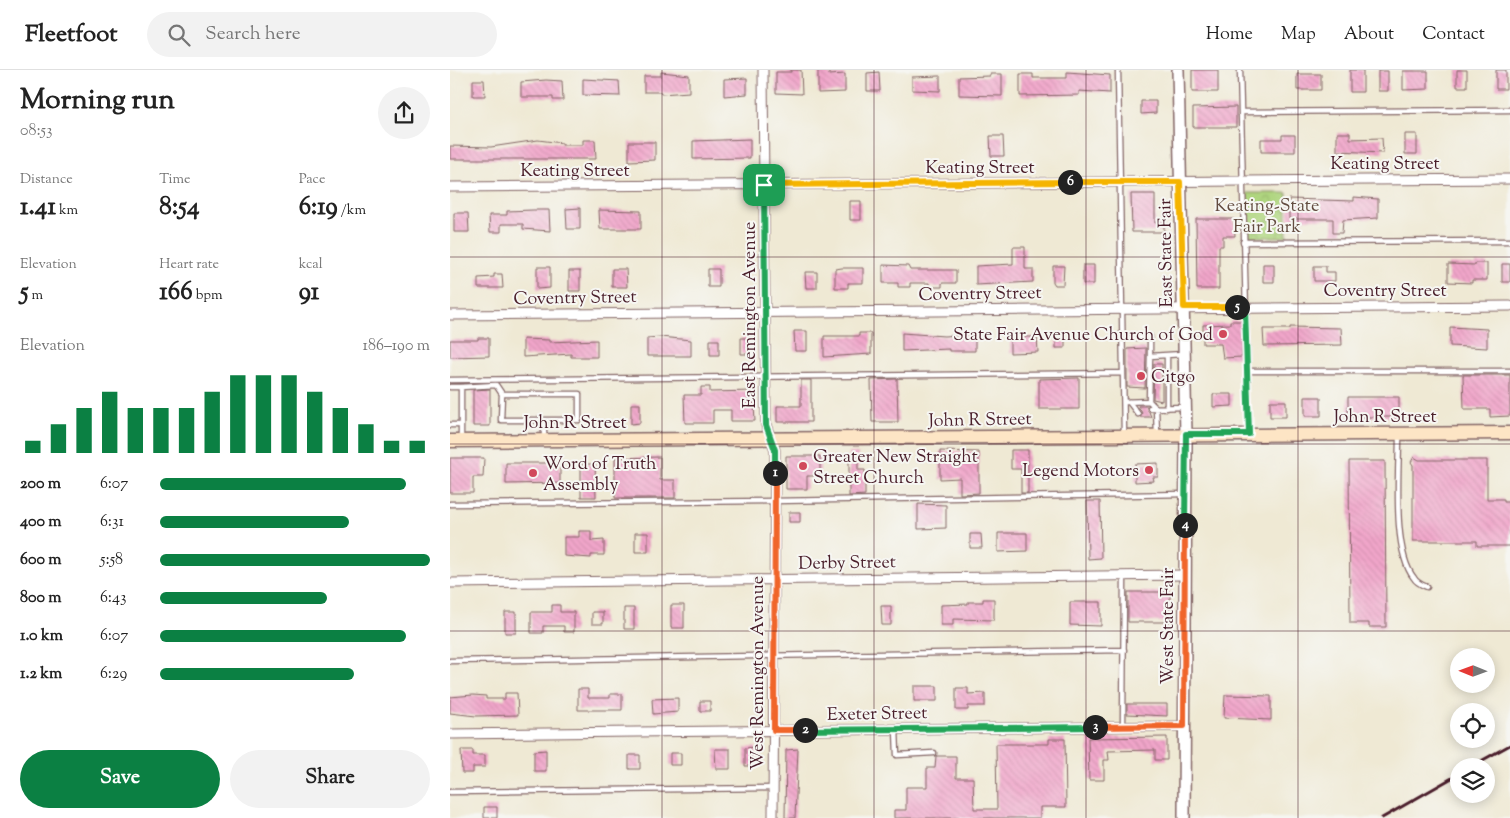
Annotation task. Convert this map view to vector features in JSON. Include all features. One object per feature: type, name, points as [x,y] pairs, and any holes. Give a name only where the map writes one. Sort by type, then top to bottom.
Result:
[{"type":"main road","name":"John R Street","points":[[455,441],[1157,434],[1510,433]]},
{"type":"street","name":"East Remington Avenue","points":[[763,70],[766,425],[771,439]]},
{"type":"street","name":"East State Fair","points":[[1178,70],[1186,434]]},
{"type":"street","name":"Keating Street","points":[[450,187],[1180,182],[1243,179],[1510,179]]},
{"type":"street","name":"Coventry Street","points":[[450,315],[1184,307],[1510,306]]},
{"type":"street","name":"West State Fair","points":[[1184,818],[1186,434]]},
{"type":"street","name":"West Remington Avenue","points":[[771,439],[775,450],[773,818]]},
{"type":"street","name":"Derby Street","points":[[450,583],[1184,575]]},
{"type":"street","name":"Exeter Street","points":[[450,734],[1184,726]]},
{"type":"lane","points":[[1118,70],[1123,373],[1126,402],[1124,435]]},
{"type":"lane","points":[[1240,70],[1249,434]]},
{"type":"lane","points":[[1241,112],[1510,110]]},
{"type":"lane","points":[[1244,242],[1510,241]]},
{"type":"lane","points":[[1132,338],[1150,337],[1149,401],[1156,408],[1157,434]]},
{"type":"lane","points":[[1150,356],[1184,354]]},
{"type":"lane","points":[[1167,355],[1164,376],[1167,408]]},
{"type":"lane","points":[[1247,372],[1510,371]]},
{"type":"lane","points":[[450,380],[1123,373]]},
{"type":"lane","points":[[450,387],[496,385],[502,394],[502,420],[579,420],[579,394],[502,394]]},
{"type":"lane","points":[[455,441],[461,425],[461,387]]},
{"type":"lane","points":[[1126,402],[1149,401]]},
{"type":"lane","points":[[1126,402],[1138,414]]},
{"type":"lane","points":[[1150,408],[1185,407]]},
{"type":"lane","points":[[1150,414],[1156,414]]},
{"type":"lane","points":[[544,420],[544,440]]},
{"type":"lane","points":[[450,425],[461,425]]},
{"type":"lane","points":[[1400,434],[1399,531],[1403,559],[1414,580],[1427,587]]},
{"type":"lane","points":[[450,504],[1186,494]]},
{"type":"lane","points":[[1123,726],[1124,575]]},
{"type":"lane","points":[[450,661],[774,658],[1124,650]]},
{"type":"lane","points":[[896,729],[897,755],[934,753]]},
{"type":"lane","points":[[450,792],[773,788]]},
{"type":"green space","name":"Keating-State Fair Park","points":[[1247,193],[1287,193],[1287,237],[1248,237]]},
{"type":"building","points":[[791,70],[801,70],[802,94],[776,93],[776,72],[791,72]]},
{"type":"building","points":[[818,70],[829,70],[829,75],[845,74],[845,92],[818,93]]},
{"type":"building","points":[[1192,70],[1218,70],[1218,92],[1192,92]]},
{"type":"building","points":[[1350,70],[1363,70],[1363,92],[1350,92]]},
{"type":"building","points":[[1457,70],[1467,70],[1467,87],[1457,87]]},
{"type":"building","points":[[1496,70],[1506,70],[1506,89],[1496,89]]},
{"type":"building","points":[[1378,71],[1388,71],[1388,91],[1378,91]]},
{"type":"building","points":[[1403,71],[1428,71],[1428,89],[1403,90]]},
{"type":"building","points":[[661,72],[689,75],[689,92],[661,94],[661,92],[644,92],[644,76],[661,76]]},
{"type":"building","points":[[879,72],[880,91],[867,91],[867,73]]},
{"type":"building","points":[[1067,72],[1110,75],[1110,93],[1079,91],[1079,95],[1020,96],[1020,74],[1033,74],[1033,78],[1067,78]]},
{"type":"building","points":[[990,74],[1002,74],[1002,96],[959,95],[959,77],[990,76]]},
{"type":"building","points":[[1297,74],[1321,74],[1321,90],[1297,90]]},
{"type":"building","points":[[940,76],[940,91],[912,90],[912,77]]},
{"type":"building","points":[[747,78],[747,94],[724,96],[724,79]]},
{"type":"building","points":[[583,79],[619,81],[620,96],[583,95]]},
{"type":"building","points":[[473,80],[484,80],[485,96],[473,96]]},
{"type":"building","points":[[562,81],[563,100],[553,100],[553,97],[521,97],[521,82]]},
{"type":"building","points":[[1141,101],[1156,101],[1156,113],[1141,114]]},
{"type":"building","points":[[1236,107],[1236,127],[1193,127],[1193,108]]},
{"type":"building","points":[[1337,133],[1350,133],[1350,139],[1382,138],[1383,153],[1337,151]]},
{"type":"building","points":[[1405,134],[1417,134],[1417,154],[1405,154]]},
{"type":"building","points":[[1282,135],[1295,135],[1295,152],[1261,152],[1261,139],[1282,139]]},
{"type":"building","points":[[990,136],[1003,136],[1004,156],[991,156]]},
{"type":"building","points":[[750,139],[750,158],[693,159],[693,141]]},
{"type":"building","points":[[538,140],[562,143],[562,145],[583,145],[583,140],[595,140],[596,159],[450,159],[450,146],[491,147]]},
{"type":"building","points":[[629,142],[655,142],[655,160],[629,161]]},
{"type":"building","points":[[1131,194],[1155,194],[1155,223],[1164,222],[1164,232],[1132,232]]},
{"type":"building","points":[[1354,197],[1378,199],[1378,218],[1343,220],[1342,233],[1333,233],[1333,219],[1289,219],[1289,199],[1354,201]]},
{"type":"building","points":[[850,201],[861,201],[861,220],[850,220]]},
{"type":"building","points":[[580,208],[580,229],[567,229],[566,209]]},
{"type":"building","points":[[549,210],[550,231],[523,229],[523,224],[501,224],[501,232],[490,232],[489,215],[507,215],[507,211]]},
{"type":"building","points":[[599,210],[641,211],[641,229],[600,229]]},
{"type":"building","points":[[454,213],[468,213],[469,232],[454,232]]},
{"type":"building","points":[[1196,219],[1234,219],[1235,236],[1223,236],[1223,246],[1219,246],[1219,289],[1197,289]]},
{"type":"building","points":[[1013,247],[1025,247],[1025,269],[1033,269],[1033,282],[976,285],[976,266],[1013,264]]},
{"type":"building","points":[[1475,263],[1487,263],[1487,280],[1472,280],[1472,283],[1448,282],[1448,264],[1475,265]]},
{"type":"building","points":[[1263,264],[1274,264],[1274,282],[1263,282]]},
{"type":"building","points":[[1502,264],[1510,264],[1510,282],[1502,282]]},
{"type":"building","points":[[883,265],[908,266],[910,270],[956,270],[956,283],[942,283],[942,287],[929,287],[929,283],[910,283],[910,287],[898,287],[898,283],[883,283]]},
{"type":"building","points":[[1083,265],[1094,265],[1094,284],[1083,284]]},
{"type":"building","points":[[1053,266],[1064,266],[1063,285],[1055,285],[1053,282]]},
{"type":"building","points":[[1314,266],[1326,266],[1326,272],[1335,272],[1335,281],[1314,281]]},
{"type":"building","points":[[537,267],[550,267],[550,288],[537,289]]},
{"type":"building","points":[[863,268],[863,283],[848,283],[848,288],[835,288],[835,269]]},
{"type":"building","points":[[612,269],[626,269],[627,287],[612,287]]},
{"type":"building","points":[[708,269],[719,269],[719,287],[708,287]]},
{"type":"building","points":[[569,271],[580,271],[580,291],[569,291]]},
{"type":"building","points":[[805,272],[817,272],[817,288],[806,288]]},
{"type":"building","points":[[494,274],[502,274],[503,288],[478,288],[478,278],[494,277]]},
{"type":"building","name":"State Fair Avenue Church of God","points":[[1230,321],[1242,321],[1242,357],[1223,358],[1221,344],[1203,344],[1203,325],[1230,324]]},
{"type":"building","points":[[1290,327],[1341,328],[1342,345],[1264,346],[1263,329],[1290,329]]},
{"type":"building","points":[[1450,327],[1487,329],[1487,348],[1450,346]]},
{"type":"building","points":[[794,331],[807,331],[807,351],[795,351]]},
{"type":"building","points":[[859,333],[871,333],[871,354],[824,357],[824,336],[859,336]]},
{"type":"building","points":[[902,333],[944,336],[975,334],[975,351],[949,351],[949,349],[902,351]]},
{"type":"building","points":[[1010,333],[1022,333],[1022,337],[1037,337],[1038,352],[1010,353]]},
{"type":"building","points":[[1056,333],[1065,333],[1065,348],[1056,348]]},
{"type":"building","points":[[660,337],[691,340],[691,356],[647,356],[647,338]]},
{"type":"building","points":[[478,338],[489,338],[489,356],[450,357],[450,340],[478,340]]},
{"type":"building","points":[[741,338],[751,338],[751,354],[741,354]]},
{"type":"building","points":[[523,339],[549,340],[549,342],[597,340],[597,357],[571,357],[571,354],[523,357]]},
{"type":"building","points":[[710,340],[719,340],[719,355],[710,355]]},
{"type":"building","points":[[1146,348],[1145,388],[1127,387],[1127,349]]},
{"type":"building","points":[[1154,364],[1162,364],[1162,401],[1153,399]]},
{"type":"building","points":[[1463,375],[1510,375],[1510,416],[1490,417],[1490,409],[1464,409]]},
{"type":"building","points":[[1079,378],[1079,409],[1039,409],[1039,379]]},
{"type":"building","points":[[897,379],[898,422],[872,422],[871,380]]},
{"type":"building","points":[[801,380],[811,380],[811,422],[777,422],[777,406],[801,406]]},
{"type":"building","points":[[701,387],[710,387],[710,392],[753,391],[755,421],[731,421],[731,410],[713,410],[713,423],[685,423],[684,395],[701,395]]},
{"type":"building","points":[[490,389],[490,426],[473,426],[473,390]]},
{"type":"building","points":[[1213,394],[1232,394],[1232,406],[1213,407]]},
{"type":"building","points":[[1305,397],[1321,397],[1321,416],[1305,416]]},
{"type":"building","points":[[1348,397],[1399,397],[1399,417],[1348,417]]},
{"type":"building","points":[[1270,401],[1286,401],[1286,417],[1270,417]]},
{"type":"building","points":[[631,404],[640,404],[640,423],[631,424]]},
{"type":"building","points":[[1138,406],[1147,406],[1151,417],[1140,417],[1142,413]]},
{"type":"building","points":[[1011,450],[1028,450],[1028,493],[1021,493],[1021,469],[1011,469]]},
{"type":"building","points":[[940,451],[979,452],[979,493],[960,494],[960,478],[940,479]]},
{"type":"building","points":[[849,453],[858,453],[858,470],[865,470],[865,495],[849,496]]},
{"type":"building","name":"Greater New Straight Street Church","points":[[786,456],[820,456],[820,476],[807,476],[807,489],[786,489]]},
{"type":"building","points":[[660,457],[660,480],[675,480],[675,498],[615,498],[615,458]]},
{"type":"building","points":[[1414,457],[1419,460],[1487,460],[1487,499],[1504,499],[1504,502],[1510,502],[1510,546],[1477,546],[1477,541],[1413,541],[1413,465],[1411,462]]},
{"type":"building","points":[[450,458],[484,458],[483,477],[473,477],[473,493],[450,493]]},
{"type":"building","points":[[1349,461],[1385,461],[1386,627],[1369,627],[1369,623],[1350,623]]},
{"type":"building","name":"Word of Truth Assembly","points":[[506,463],[560,463],[560,483],[506,484]]},
{"type":"building","points":[[1158,463],[1158,477],[1153,477],[1154,481],[1135,482],[1135,464]]},
{"type":"building","points":[[581,464],[595,464],[596,497],[581,497]]},
{"type":"building","points":[[1087,501],[1100,501],[1101,558],[1088,559]]},
{"type":"building","points":[[918,504],[946,505],[946,528],[918,529]]},
{"type":"building","points":[[789,512],[800,512],[800,522],[789,522]]},
{"type":"building","points":[[579,531],[591,531],[591,541],[604,540],[604,555],[591,555],[591,558],[564,556],[564,537],[579,537]]},
{"type":"building","points":[[635,533],[648,533],[648,552],[635,552]]},
{"type":"building","points":[[998,533],[1027,533],[1027,551],[998,552]]},
{"type":"building","points":[[970,534],[981,534],[982,548],[970,548]]},
{"type":"building","points":[[1128,592],[1170,592],[1170,622],[1128,622]]},
{"type":"building","points":[[983,599],[994,599],[994,620],[953,619],[953,625],[941,625],[941,605],[983,602]]},
{"type":"building","points":[[1070,602],[1101,602],[1101,626],[1070,625]]},
{"type":"building","points":[[552,605],[560,605],[560,612],[574,612],[574,632],[564,632],[564,626],[543,626],[543,633],[531,633],[531,612],[552,612]]},
{"type":"building","points":[[671,605],[684,605],[684,628],[671,628]]},
{"type":"building","points":[[881,606],[891,606],[891,625],[882,625]]},
{"type":"building","points":[[624,608],[634,608],[634,629],[624,629]]},
{"type":"building","points":[[505,612],[516,612],[516,633],[505,633]]},
{"type":"building","points":[[592,612],[603,612],[603,624],[592,624]]},
{"type":"building","points":[[914,686],[937,686],[937,701],[914,701]]},
{"type":"building","points":[[956,688],[968,688],[968,694],[985,693],[985,706],[968,706],[968,710],[956,710]]},
{"type":"building","points":[[578,689],[588,689],[588,698],[610,698],[610,694],[622,694],[622,710],[578,710]]},
{"type":"building","points":[[505,693],[517,693],[518,715],[476,716],[450,713],[450,697],[473,695],[486,696],[486,699],[505,699]]},
{"type":"building","points":[[1225,695],[1271,696],[1271,720],[1224,718]]},
{"type":"building","points":[[678,698],[678,712],[653,714],[652,699]]},
{"type":"building","points":[[700,701],[710,701],[710,711],[700,711]]},
{"type":"building","points":[[1127,704],[1167,704],[1167,716],[1127,714]]},
{"type":"building","points":[[1167,737],[1167,760],[1155,760],[1155,750],[1108,751],[1109,760],[1104,760],[1104,780],[1089,780],[1088,738]]},
{"type":"building","points":[[1049,739],[1065,739],[1066,807],[1040,807],[1040,818],[894,818],[894,810],[906,810],[906,787],[927,787],[927,768],[935,768],[936,756],[956,756],[956,778],[973,778],[974,809],[997,809],[996,744],[1049,744]]},
{"type":"building","points":[[756,747],[756,766],[745,766],[745,748]]},
{"type":"building","points":[[715,749],[730,749],[730,769],[716,769]]},
{"type":"building","points":[[798,749],[795,818],[785,818],[786,750]]},
{"type":"building","points":[[461,750],[473,750],[473,755],[485,755],[485,767],[473,767],[473,773],[462,773]]},
{"type":"building","points":[[546,750],[546,771],[534,771],[534,751]]},
{"type":"building","points":[[670,753],[681,753],[681,765],[670,765]]},
{"type":"building","points":[[629,755],[640,755],[640,769],[629,769]]},
{"type":"building","points":[[484,807],[497,807],[497,818],[484,818]]},
{"type":"railway","points":[[1486,758],[1510,745]]},
{"type":"railway","points":[[1382,818],[1450,779]]},
{"type":"place","name":"State Fair Avenue Church of God","points":[[1223,334]]},
{"type":"place","name":"Citgo","points":[[1141,376]]},
{"type":"place","name":"Greater New Straight Street Church","points":[[803,466]]},
{"type":"place","name":"Legend Motors","points":[[1149,470]]},
{"type":"place","name":"Word of Truth Assembly","points":[[533,473]]},
{"type":"route","points":[[1180,182],[1184,307],[1245,307],[1249,434],[1186,434],[1184,726],[774,730],[775,450],[766,425],[764,185],[1180,182]]}]
